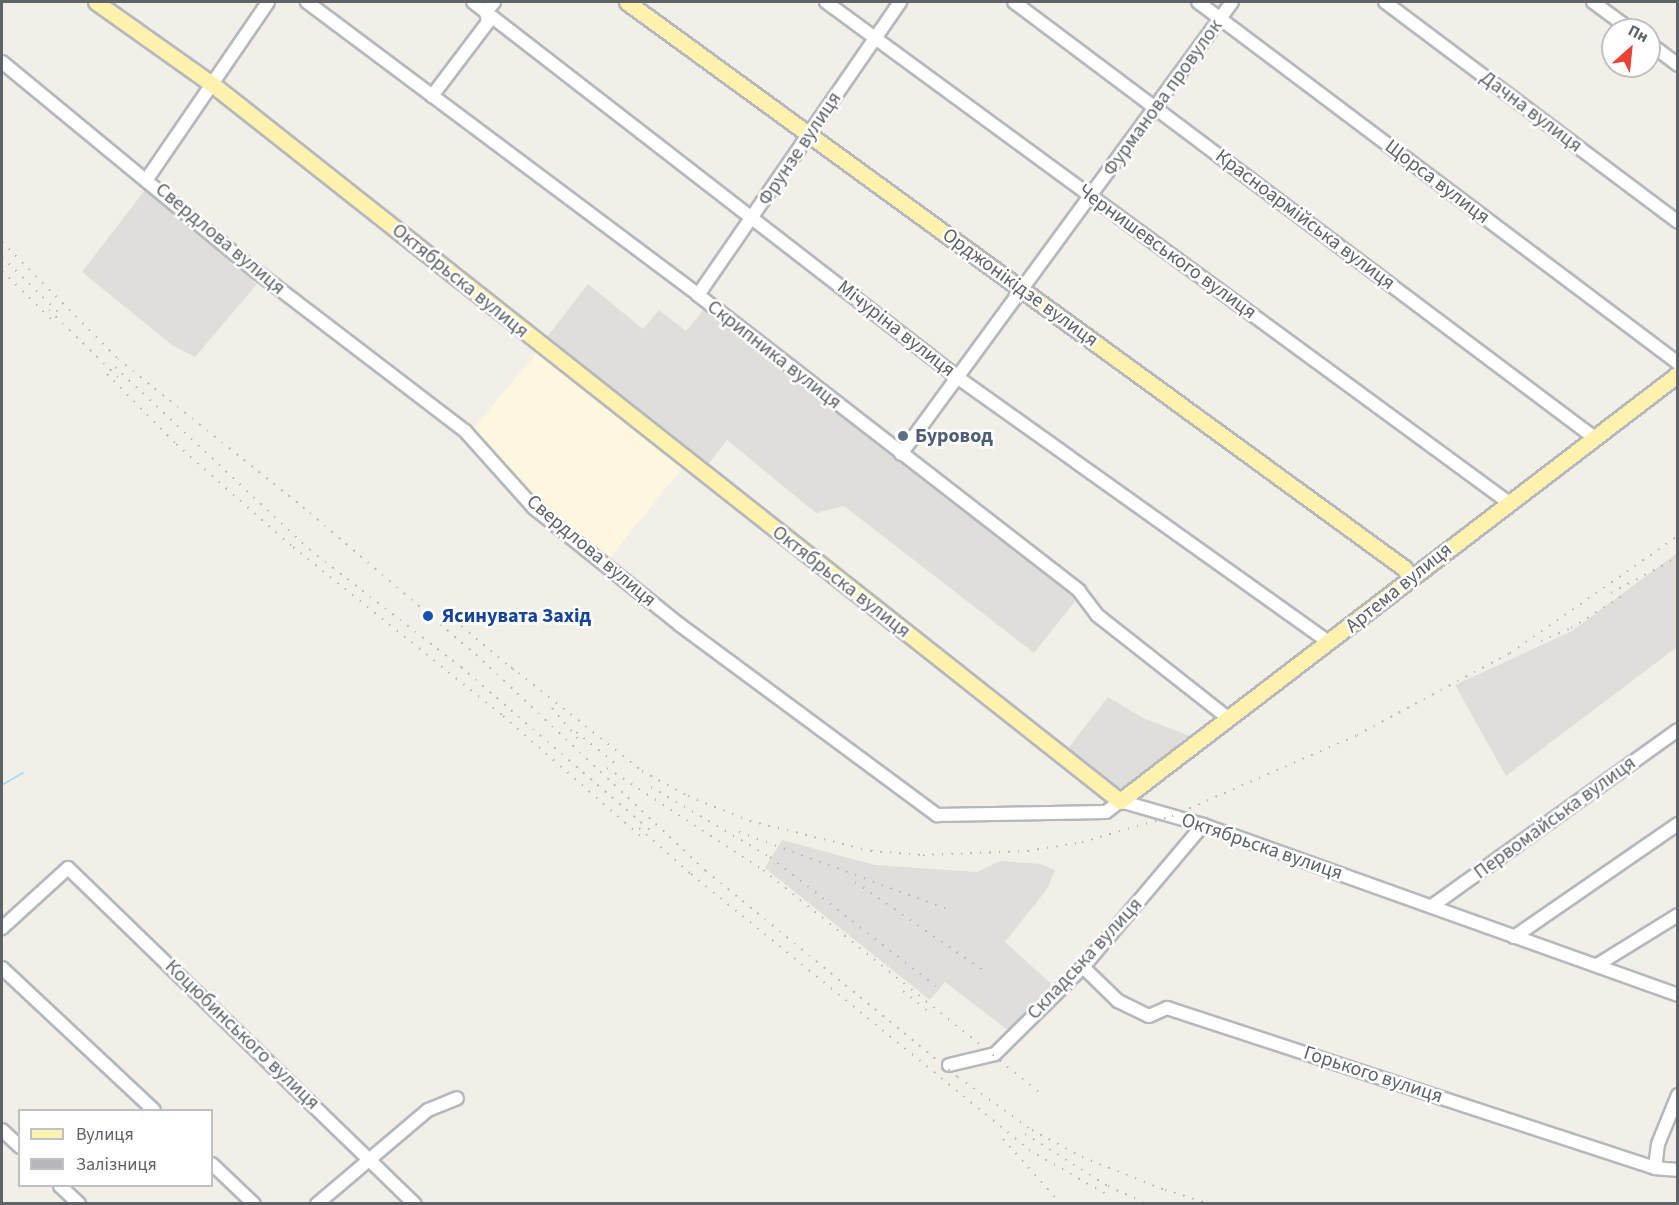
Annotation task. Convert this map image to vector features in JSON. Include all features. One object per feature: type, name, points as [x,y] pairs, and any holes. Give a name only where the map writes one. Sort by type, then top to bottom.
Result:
[{"type":"main road","name":"Октябрьска вулиця","points":[[96,2],[212,84],[1120,801]]},
{"type":"main road","name":"Орджонікідзе вулиця","points":[[627,2],[1404,568],[1411,578]]},
{"type":"main road","name":"Артема вулиця","points":[[1120,801],[1330,643],[1508,502],[1596,439],[1677,374]]},
{"type":"street","points":[[147,179],[268,2]]},
{"type":"street","name":"Скрипника вулиця","points":[[308,2],[698,296],[1079,591],[1097,615],[1229,720]]},
{"type":"street","name":"Мічуріна вулиця","points":[[473,2],[490,7],[753,218],[957,377],[1330,643]]},
{"type":"street","name":"Чернишевського вулиця","points":[[826,2],[1508,502]]},
{"type":"street","name":"Фрунзе вулиця","points":[[698,296],[900,2]]},
{"type":"street","name":"Красноармійська вулиця","points":[[1014,2],[1596,439]]},
{"type":"street","name":"Щорса вулиця","points":[[1198,2],[1677,363]]},
{"type":"street","name":"Фурманова провулок","points":[[901,454],[1232,2]]},
{"type":"street","name":"Дачна вулиця","points":[[1385,2],[1677,222]]},
{"type":"street","points":[[1593,2],[1615,18]]},
{"type":"street","points":[[432,96],[488,22],[490,7]]},
{"type":"street","points":[[1661,53],[1677,65]]},
{"type":"street","name":"Свердлова вулиця","points":[[2,62],[147,179],[257,272],[465,431],[534,507],[680,624],[937,815],[1106,812],[1120,801]]},
{"type":"street","name":"Первомайська вулиця","points":[[1432,906],[1677,730]]},
{"type":"street","name":"Октябрьска вулиця","points":[[1120,801],[1203,825],[1677,995]]},
{"type":"street","points":[[1514,937],[1677,824]]},
{"type":"street","name":"Складська вулиця","points":[[949,1065],[994,1054],[1083,967],[1203,825]]},
{"type":"street","name":"Коцюбинського вулиця","points":[[2,928],[69,868],[415,1203]]},
{"type":"street","points":[[1597,965],[1677,915]]},
{"type":"street","name":"Горького вулиця","points":[[1083,967],[1118,1001],[1149,1016],[1167,1008],[1655,1168],[1677,1170]]},
{"type":"street","points":[[2,968],[153,1109]]},
{"type":"street","points":[[1655,1168],[1658,1144],[1677,1095]]},
{"type":"street","points":[[317,1203],[428,1110],[457,1098]]},
{"type":"street","points":[[2,1130],[18,1145]]},
{"type":"street","points":[[213,1165],[254,1203]]},
{"type":"street","points":[[62,1187],[79,1203]]},
{"type":"shaded area","points":[[145,190],[257,284],[195,357],[172,345],[82,272]]},
{"type":"shaded area","points":[[588,284],[643,329],[659,310],[686,331],[706,307],[1080,595],[1034,653],[844,506],[816,513],[727,440],[707,466],[547,337]]},
{"type":"shaded area","points":[[538,351],[683,467],[608,560],[536,502],[474,428]]},
{"type":"shaded area","points":[[1677,553],[1677,647],[1506,776],[1455,685],[1572,631]]},
{"type":"shaded area","points":[[1108,697],[1143,718],[1190,736],[1117,791],[1066,751]]},
{"type":"shaded area","points":[[782,840],[875,865],[977,872],[1000,861],[1040,864],[1055,870],[1047,889],[1005,942],[1057,989],[1014,1035],[945,982],[930,1000],[765,868]]},
{"type":"waterway","points":[[2,785],[23,773]]},
{"type":"railway","points":[[2,242],[118,359],[310,513],[483,661],[706,871],[958,1077],[1032,1130],[1082,1157],[1165,1190],[1211,1204]]},
{"type":"railway","points":[[2,257],[59,313]]},
{"type":"railway","points":[[2,271],[51,319]]},
{"type":"railway","points":[[49,310],[118,377]]},
{"type":"railway","points":[[115,367],[310,550],[461,667],[650,830]]},
{"type":"railway","points":[[107,374],[176,444],[293,547],[503,716],[644,839]]},
{"type":"railway","points":[[511,667],[642,771],[688,796],[750,821],[871,851],[923,855],[1028,851],[1082,842],[1172,816],[1357,735],[1510,653],[1678,536]]},
{"type":"railway","points":[[1611,593],[1678,557]]},
{"type":"railway","points":[[1541,641],[1571,628],[1625,594]]},
{"type":"railway","points":[[447,614],[516,672]]},
{"type":"railway","points":[[552,708],[579,740]]},
{"type":"railway","points":[[576,732],[616,764]]},
{"type":"railway","points":[[607,768],[763,870],[1044,1096]]},
{"type":"railway","points":[[651,787],[770,857],[936,986]]},
{"type":"railway","points":[[639,828],[691,874],[1029,1150],[1108,1195]]},
{"type":"railway","points":[[739,832],[953,911]]},
{"type":"railway","points":[[855,882],[986,972]]},
{"type":"railway","points":[[903,991],[930,1013]]},
{"type":"railway","points":[[1025,1134],[1108,1186],[1147,1204]]},
{"type":"railway","points":[[1003,1139],[1061,1204]]},
{"type":"place","name":"Буровод","points":[[903,436]]},
{"type":"place","name":"Ясинувата Захід","points":[[428,616]]}]
